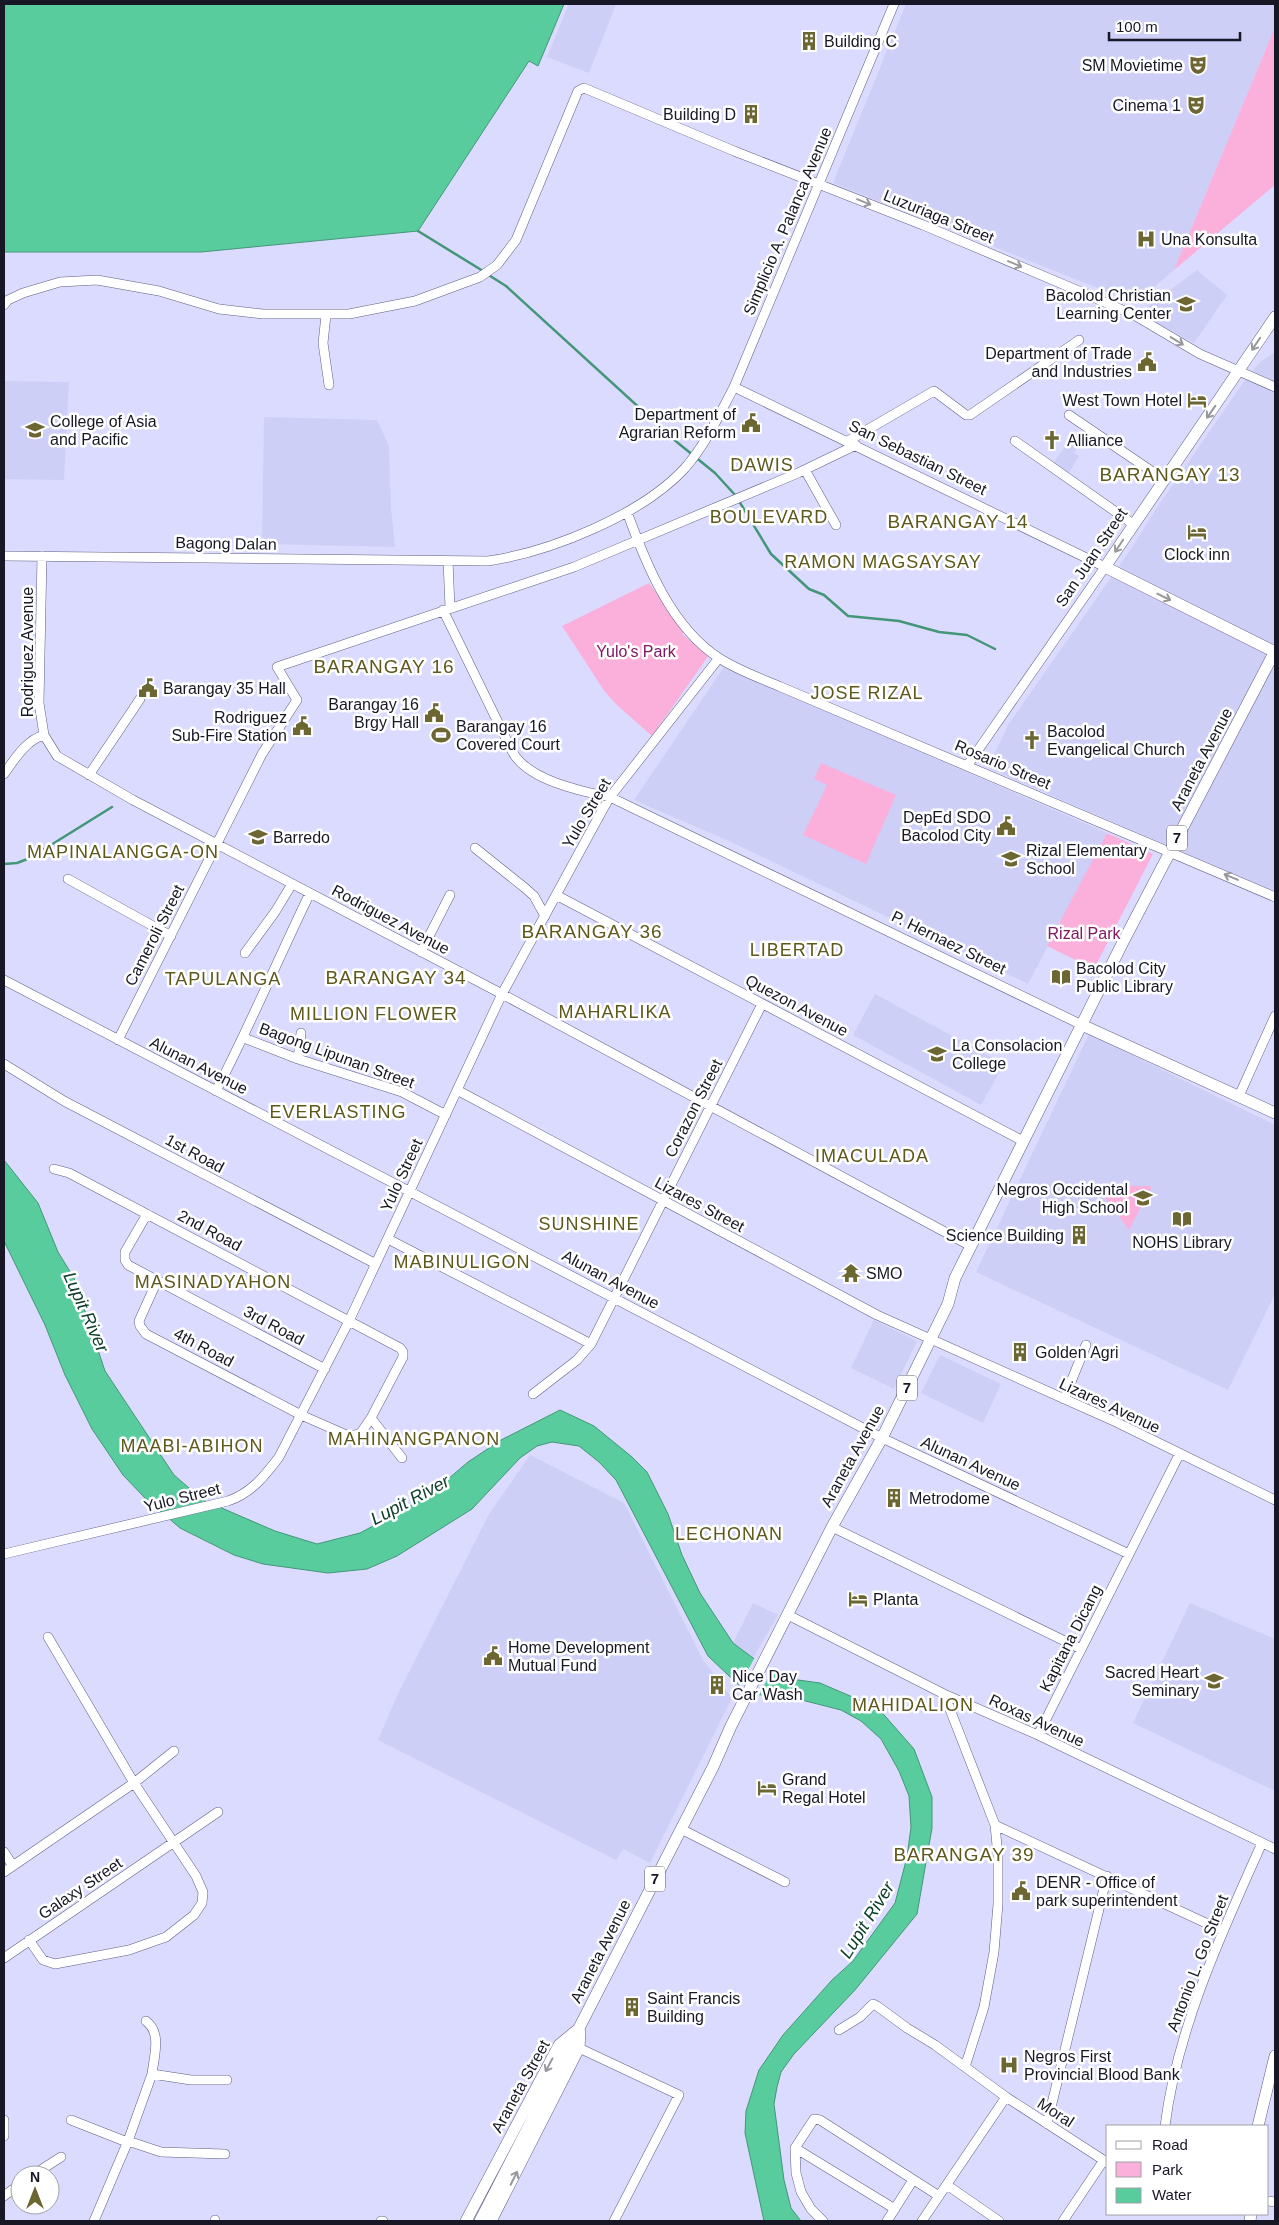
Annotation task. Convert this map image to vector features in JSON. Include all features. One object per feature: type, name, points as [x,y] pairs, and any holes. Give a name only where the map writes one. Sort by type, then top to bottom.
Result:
[{"type":"main road","name":"San Juan Street","points":[[1105,567],[1163,479],[1275,317]]},
{"type":"main road","name":"San Sebastian Street","points":[[1105,567],[1275,651]]},
{"type":"main road","name":"Araneta Avenue","points":[[480,2221],[681,1829],[832,1527],[882,1438],[948,1304],[955,1278],[1170,851],[1275,651]]},
{"type":"main road","name":"P. Hernaez Street","points":[[1082,1025],[1275,1113]]},
{"type":"main road","name":"Araneta Street","points":[[492,2221],[579,2048],[580,2028]]},
{"type":"main road","name":"Araneta Street","points":[[466,2221],[559,2045],[580,2028]]},
{"type":"main road","points":[[1258,2125],[1275,2056]]},
{"type":"street","name":"Simplicio A. Palanca Avenue","points":[[627,512],[658,492],[686,466],[702,447],[734,387],[894,4]]},
{"type":"street","name":"Luzuriaga Street","points":[[326,315],[357,313],[402,305],[480,277],[497,265],[520,231],[578,91],[584,88],[923,225],[1120,309],[1190,349],[1275,387]]},
{"type":"street","points":[[4,305],[8,300],[23,292],[60,282],[97,280],[159,290],[219,309],[264,314],[326,315],[323,343],[329,386]]},
{"type":"street","points":[[448,561],[446,609],[574,567],[805,470],[852,443],[934,391],[966,415],[970,415],[1079,340]]},
{"type":"street","name":"San Sebastian Street","points":[[734,387],[1105,567]]},
{"type":"street","points":[[1069,415],[1163,479]]},
{"type":"street","points":[[1014,441],[1133,524]]},
{"type":"street","points":[[805,470],[836,525]]},
{"type":"street","name":"Rosario Street","points":[[627,512],[637,540],[654,577],[685,629],[719,658],[781,687],[1275,897]]},
{"type":"street","name":"Bagong Dalan","points":[[4,556],[488,562],[523,554],[588,530],[627,512]]},
{"type":"street","name":"Rodriguez Avenue","points":[[42,556],[39,703],[44,735],[57,756],[133,800],[711,1105],[971,1246]]},
{"type":"street","name":"San Juan Street","points":[[967,766],[1105,567]]},
{"type":"street","name":"P. Hernaez Street","points":[[446,609],[519,763],[540,775],[576,791],[610,797],[1082,1025]]},
{"type":"street","name":"Cameroli Street","points":[[118,1040],[262,754],[297,700],[276,668],[446,609]]},
{"type":"street","name":"Yulo Street","points":[[4,1554],[228,1502],[242,1497],[264,1476],[278,1457],[350,1321],[502,994],[610,797],[719,658]]},
{"type":"street","points":[[89,775],[140,699]]},
{"type":"street","points":[[4,774],[20,752],[34,739],[44,735]]},
{"type":"street","points":[[475,848],[534,896],[545,916]]},
{"type":"street","points":[[68,879],[171,936]]},
{"type":"street","points":[[245,953],[275,912],[292,884]]},
{"type":"street","points":[[216,1091],[244,1038],[274,966],[310,894]]},
{"type":"street","points":[[421,952],[450,895]]},
{"type":"street","name":"Quezon Avenue","points":[[556,895],[1023,1142]]},
{"type":"street","name":"Alunan Avenue","points":[[4,980],[882,1438],[1129,1554]]},
{"type":"street","name":"Corazon Street","points":[[533,1394],[577,1360],[591,1344],[762,1004]]},
{"type":"street","points":[[1239,1096],[1275,1016]]},
{"type":"street","points":[[298,1058],[301,1033]]},
{"type":"street","name":"Bagong Lipunan Street","points":[[244,1038],[396,1090],[446,1115]]},
{"type":"street","name":"1st Road","points":[[4,1064],[18,1075],[64,1101],[376,1264]]},
{"type":"street","name":"Lizares Street","points":[[458,1090],[663,1202],[877,1315],[931,1339]]},
{"type":"street","name":"2nd Road","points":[[54,1169],[69,1172],[350,1321],[403,1352],[403,1357],[371,1418]]},
{"type":"street","name":"3rd Road","points":[[147,1214],[125,1252],[124,1258],[128,1265],[325,1369]]},
{"type":"street","points":[[388,1240],[591,1344]]},
{"type":"street","name":"4th Road","points":[[157,1281],[139,1321],[142,1331],[301,1415],[354,1436],[360,1434],[371,1418]]},
{"type":"street","name":"Lizares Avenue","points":[[931,1339],[1116,1422],[1179,1455],[1275,1500]]},
{"type":"street","points":[[1064,1399],[1086,1345]]},
{"type":"street","points":[[371,1418],[402,1458]]},
{"type":"street","name":"Kapitana Dicang","points":[[1038,1735],[1179,1455]]},
{"type":"street","points":[[832,1527],[1082,1649]]},
{"type":"street","name":"Roxas Avenue","points":[[788,1615],[944,1694],[1038,1735],[1275,1849]]},
{"type":"street","points":[[29,1940],[43,1960],[55,1964],[129,1950],[166,1937],[194,1915],[202,1903],[203,1892],[196,1876],[134,1783],[48,1637]]},
{"type":"street","points":[[944,1694],[995,1825],[999,1881],[994,1952],[984,2007],[965,2067]]},
{"type":"street","points":[[4,1872],[134,1783],[174,1751]]},
{"type":"street","name":"Galaxy Street","points":[[4,1958],[218,1812]]},
{"type":"street","points":[[995,1825],[1223,1931]]},
{"type":"street","points":[[681,1829],[785,1882]]},
{"type":"street","name":"Antonio L. Go Street","points":[[1165,2125],[1178,2056],[1223,1931],[1262,1843]]},
{"type":"street","points":[[4,1852],[13,1866]]},
{"type":"street","points":[[1047,2124],[1107,1876]]},
{"type":"street","name":"Moral","points":[[839,2030],[860,2017],[873,2004],[1006,2097],[1106,2162]]},
{"type":"street","points":[[94,2221],[127,2142],[152,2074],[156,2034],[153,2027],[146,2021]]},
{"type":"street","points":[[579,2048],[679,2095],[614,2221]]},
{"type":"street","points":[[152,2074],[191,2080],[227,2080]]},
{"type":"street","points":[[922,2221],[1006,2097]]},
{"type":"street","points":[[823,2221],[811,2209],[801,2192],[796,2173],[795,2148],[814,2119],[820,2120],[939,2196]]},
{"type":"street","points":[[4,2120],[4,2136]]},
{"type":"street","points":[[71,2120],[127,2142],[161,2152],[225,2154]]},
{"type":"street","points":[[795,2148],[895,2209]]},
{"type":"street","points":[[48,2165],[62,2156]]},
{"type":"street","points":[[1063,2221],[1106,2162]]},
{"type":"street","points":[[887,2221],[913,2180]]},
{"type":"street","points":[[947,2185],[999,2221]]},
{"type":"shaded area","points":[[569,4],[616,4],[589,73],[547,57]]},
{"type":"shaded area","points":[[906,4],[1275,4],[1275,27],[1174,270],[1136,303],[833,183]]},
{"type":"shaded area","name":"Bacolod Christian Learning Center","points":[[1197,270],[1227,295],[1194,343],[1139,313]]},
{"type":"shaded area","points":[[1275,352],[1275,892],[988,768],[1008,725],[1131,549],[1158,506],[1243,383],[1260,362]]},
{"type":"shaded area","name":"College of Asia and Pacific","points":[[4,381],[69,382],[64,480],[4,479]]},
{"type":"shaded area","points":[[264,417],[377,420],[389,446],[391,508],[395,547],[262,544]]},
{"type":"shaded area","points":[[1075,433],[1084,438],[1074,453],[1079,456],[1068,474],[1053,463]]},
{"type":"shaded area","points":[[724,667],[1107,833],[1028,984],[729,841],[634,800]]},
{"type":"shaded area","name":"La Consolacion College","points":[[875,994],[1004,1064],[981,1105],[853,1035]]},
{"type":"shaded area","name":"Negros Occidental High School","points":[[1089,1034],[1275,1125],[1275,1294],[1228,1390],[976,1272]]},
{"type":"shaded area","points":[[874,1320],[917,1341],[894,1389],[851,1368]]},
{"type":"shaded area","points":[[940,1355],[1001,1384],[983,1423],[921,1393]]},
{"type":"shaded area","points":[[530,1455],[624,1503],[703,1660],[732,1698],[650,1863],[623,1849],[616,1860],[378,1740],[397,1696],[489,1514]]},
{"type":"shaded area","points":[[753,1603],[778,1615],[753,1658],[733,1643]]},
{"type":"shaded area","name":"Sacred Heart Seminary","points":[[1190,1603],[1275,1639],[1275,1791],[1133,1723]]},
{"type":"green space","points":[[1275,27],[1275,185],[1174,270]]},
{"type":"green space","name":"Yulo's Park","points":[[649,583],[684,632],[682,634],[709,655],[652,736],[605,692],[562,626]]},
{"type":"green space","points":[[821,763],[896,795],[866,864],[803,835],[827,785],[814,779]]},
{"type":"green space","name":"Rizal Park","points":[[1107,833],[1153,854],[1094,969],[1047,946]]},
{"type":"green space","points":[[1150,1186],[1151,1188],[1129,1230],[1100,1191],[1103,1187]]},
{"type":"water","points":[[4,4],[564,4],[538,66],[529,61],[418,231],[201,252],[4,252]]},
{"type":"water","points":[[4,1160],[38,1203],[58,1252],[74,1278],[105,1371],[174,1475],[203,1500],[275,1531],[317,1544],[360,1533],[427,1497],[468,1462],[501,1440],[560,1410],[594,1426],[647,1472],[668,1514],[682,1555],[700,1593],[733,1643],[753,1658],[791,1679],[820,1683],[878,1708],[914,1749],[932,1797],[932,1828],[917,1914],[855,1990],[794,2054],[781,2072],[777,2087],[774,2104],[784,2180],[791,2208],[801,2221],[764,2221],[745,2133],[746,2111],[759,2070],[783,2035],[832,1980],[853,1961],[895,1903],[907,1857],[911,1827],[909,1796],[899,1771],[881,1739],[861,1721],[841,1710],[790,1697],[777,1698],[746,1692],[708,1656],[616,1480],[599,1462],[579,1446],[552,1442],[537,1446],[520,1458],[472,1509],[397,1556],[367,1569],[328,1573],[263,1564],[234,1555],[180,1528],[145,1498],[123,1475],[92,1429],[65,1375],[45,1325],[4,1241]]},
{"type":"pier","points":[[755,1657],[774,1667],[758,1697],[745,1694],[738,1688]]},
{"type":"waterway","points":[[418,231],[483,271]]},
{"type":"waterway","points":[[487,274],[506,286],[678,443],[715,473],[736,496]]},
{"type":"waterway","points":[[739,501],[771,554],[809,589],[824,595],[848,616],[899,621],[939,632],[967,635],[995,649]]},
{"type":"waterway","points":[[4,864],[17,863],[30,858],[112,807]]},
{"type":"place","name":"Building C","points":[[809,41]]},
{"type":"place","name":"SM Movietime","points":[[1198,65]]},
{"type":"place","name":"Cinema 1","points":[[1196,105]]},
{"type":"place","name":"Building D","points":[[751,114]]},
{"type":"place","name":"Una Konsulta","points":[[1146,239]]},
{"type":"place","name":"Bacolod Christian Learning Center","points":[[1186,304]]},
{"type":"place","name":"Department of Trade and Industries","points":[[1147,362]]},
{"type":"place","name":"West Town Hotel","points":[[1197,400]]},
{"type":"place","name":"Department of Agrarian Reform","points":[[751,423]]},
{"type":"place","name":"College of Asia and Pacific","points":[[35,430]]},
{"type":"place","name":"Alliance","points":[[1052,440]]},
{"type":"place","name":"Clock inn","points":[[1197,532]]},
{"type":"place","name":"Barangay 35 Hall","points":[[148,688]]},
{"type":"place","name":"Barangay 16 Brgy Hall","points":[[434,713]]},
{"type":"place","name":"Rodriguez Sub-Fire Station","points":[[302,726]]},
{"type":"place","name":"Barangay 16 Covered Court","points":[[441,735]]},
{"type":"place","name":"Bacolod Evangelical Church","points":[[1032,740]]},
{"type":"place","name":"DepEd SDO Bacolod City","points":[[1006,826]]},
{"type":"place","name":"Barredo","points":[[258,837]]},
{"type":"place","name":"Rizal Elementary School","points":[[1011,859]]},
{"type":"place","name":"Bacolod City Public Library","points":[[1061,977]]},
{"type":"place","name":"La Consolacion College","points":[[937,1054]]},
{"type":"place","name":"Negros Occidental High School","points":[[1143,1198]]},
{"type":"place","name":"NOHS Library","points":[[1182,1219]]},
{"type":"place","name":"Science Building","points":[[1079,1235]]},
{"type":"place","name":"SMO","points":[[851,1273]]},
{"type":"place","name":"Golden Agri","points":[[1020,1352]]},
{"type":"place","name":"Metrodome","points":[[894,1498]]},
{"type":"place","name":"Planta","points":[[858,1599]]},
{"type":"place","name":"Home Development Mutual Fund","points":[[493,1656]]},
{"type":"place","name":"Sacred Heart Seminary","points":[[1214,1681]]},
{"type":"place","name":"Nice Day Car Wash","points":[[717,1685]]},
{"type":"place","name":"Grand Regal Hotel","points":[[767,1788]]},
{"type":"place","name":"DENR - Office of park superintendent","points":[[1021,1891]]},
{"type":"place","name":"Saint Francis Building","points":[[632,2007]]},
{"type":"place","name":"Negros First Provincial Blood Bank","points":[[1009,2065]]},
{"type":"district","name":"DAWIS","points":[[762,465]]},
{"type":"district","name":"BARANGAY 13","points":[[1170,474]]},
{"type":"district","name":"BOULEVARD","points":[[769,517]]},
{"type":"district","name":"BARANGAY 14","points":[[958,521]]},
{"type":"district","name":"RAMON MAGSAYSAY","points":[[883,562]]},
{"type":"district","name":"BARANGAY 16","points":[[384,666]]},
{"type":"district","name":"JOSE RIZAL","points":[[867,693]]},
{"type":"district","name":"MAPINALANGGA-ON","points":[[123,852]]},
{"type":"district","name":"BARANGAY 36","points":[[592,931]]},
{"type":"district","name":"LIBERTAD","points":[[797,950]]},
{"type":"district","name":"BARANGAY 34","points":[[396,977]]},
{"type":"district","name":"TAPULANGA","points":[[223,979]]},
{"type":"district","name":"MAHARLIKA","points":[[615,1012]]},
{"type":"district","name":"MILLION FLOWER","points":[[374,1014]]},
{"type":"district","name":"EVERLASTING","points":[[338,1112]]},
{"type":"district","name":"IMACULADA","points":[[872,1156]]},
{"type":"district","name":"SUNSHINE","points":[[589,1224]]},
{"type":"district","name":"MABINULIGON","points":[[462,1262]]},
{"type":"district","name":"MASINADYAHON","points":[[213,1282]]},
{"type":"district","name":"MAHINANGPANON","points":[[414,1439]]},
{"type":"district","name":"MAABI-ABIHON","points":[[192,1446]]},
{"type":"district","name":"LECHONAN","points":[[729,1534]]},
{"type":"district","name":"MAHIDALION","points":[[913,1705]]},
{"type":"district","name":"BARANGAY 39","points":[[964,1854]]},
{"type":"water label","name":"Lupit River","points":[[86,1312]]},
{"type":"water label","name":"Lupit River","points":[[410,1500]]},
{"type":"water label","name":"Lupit River","points":[[867,1920]]}]
